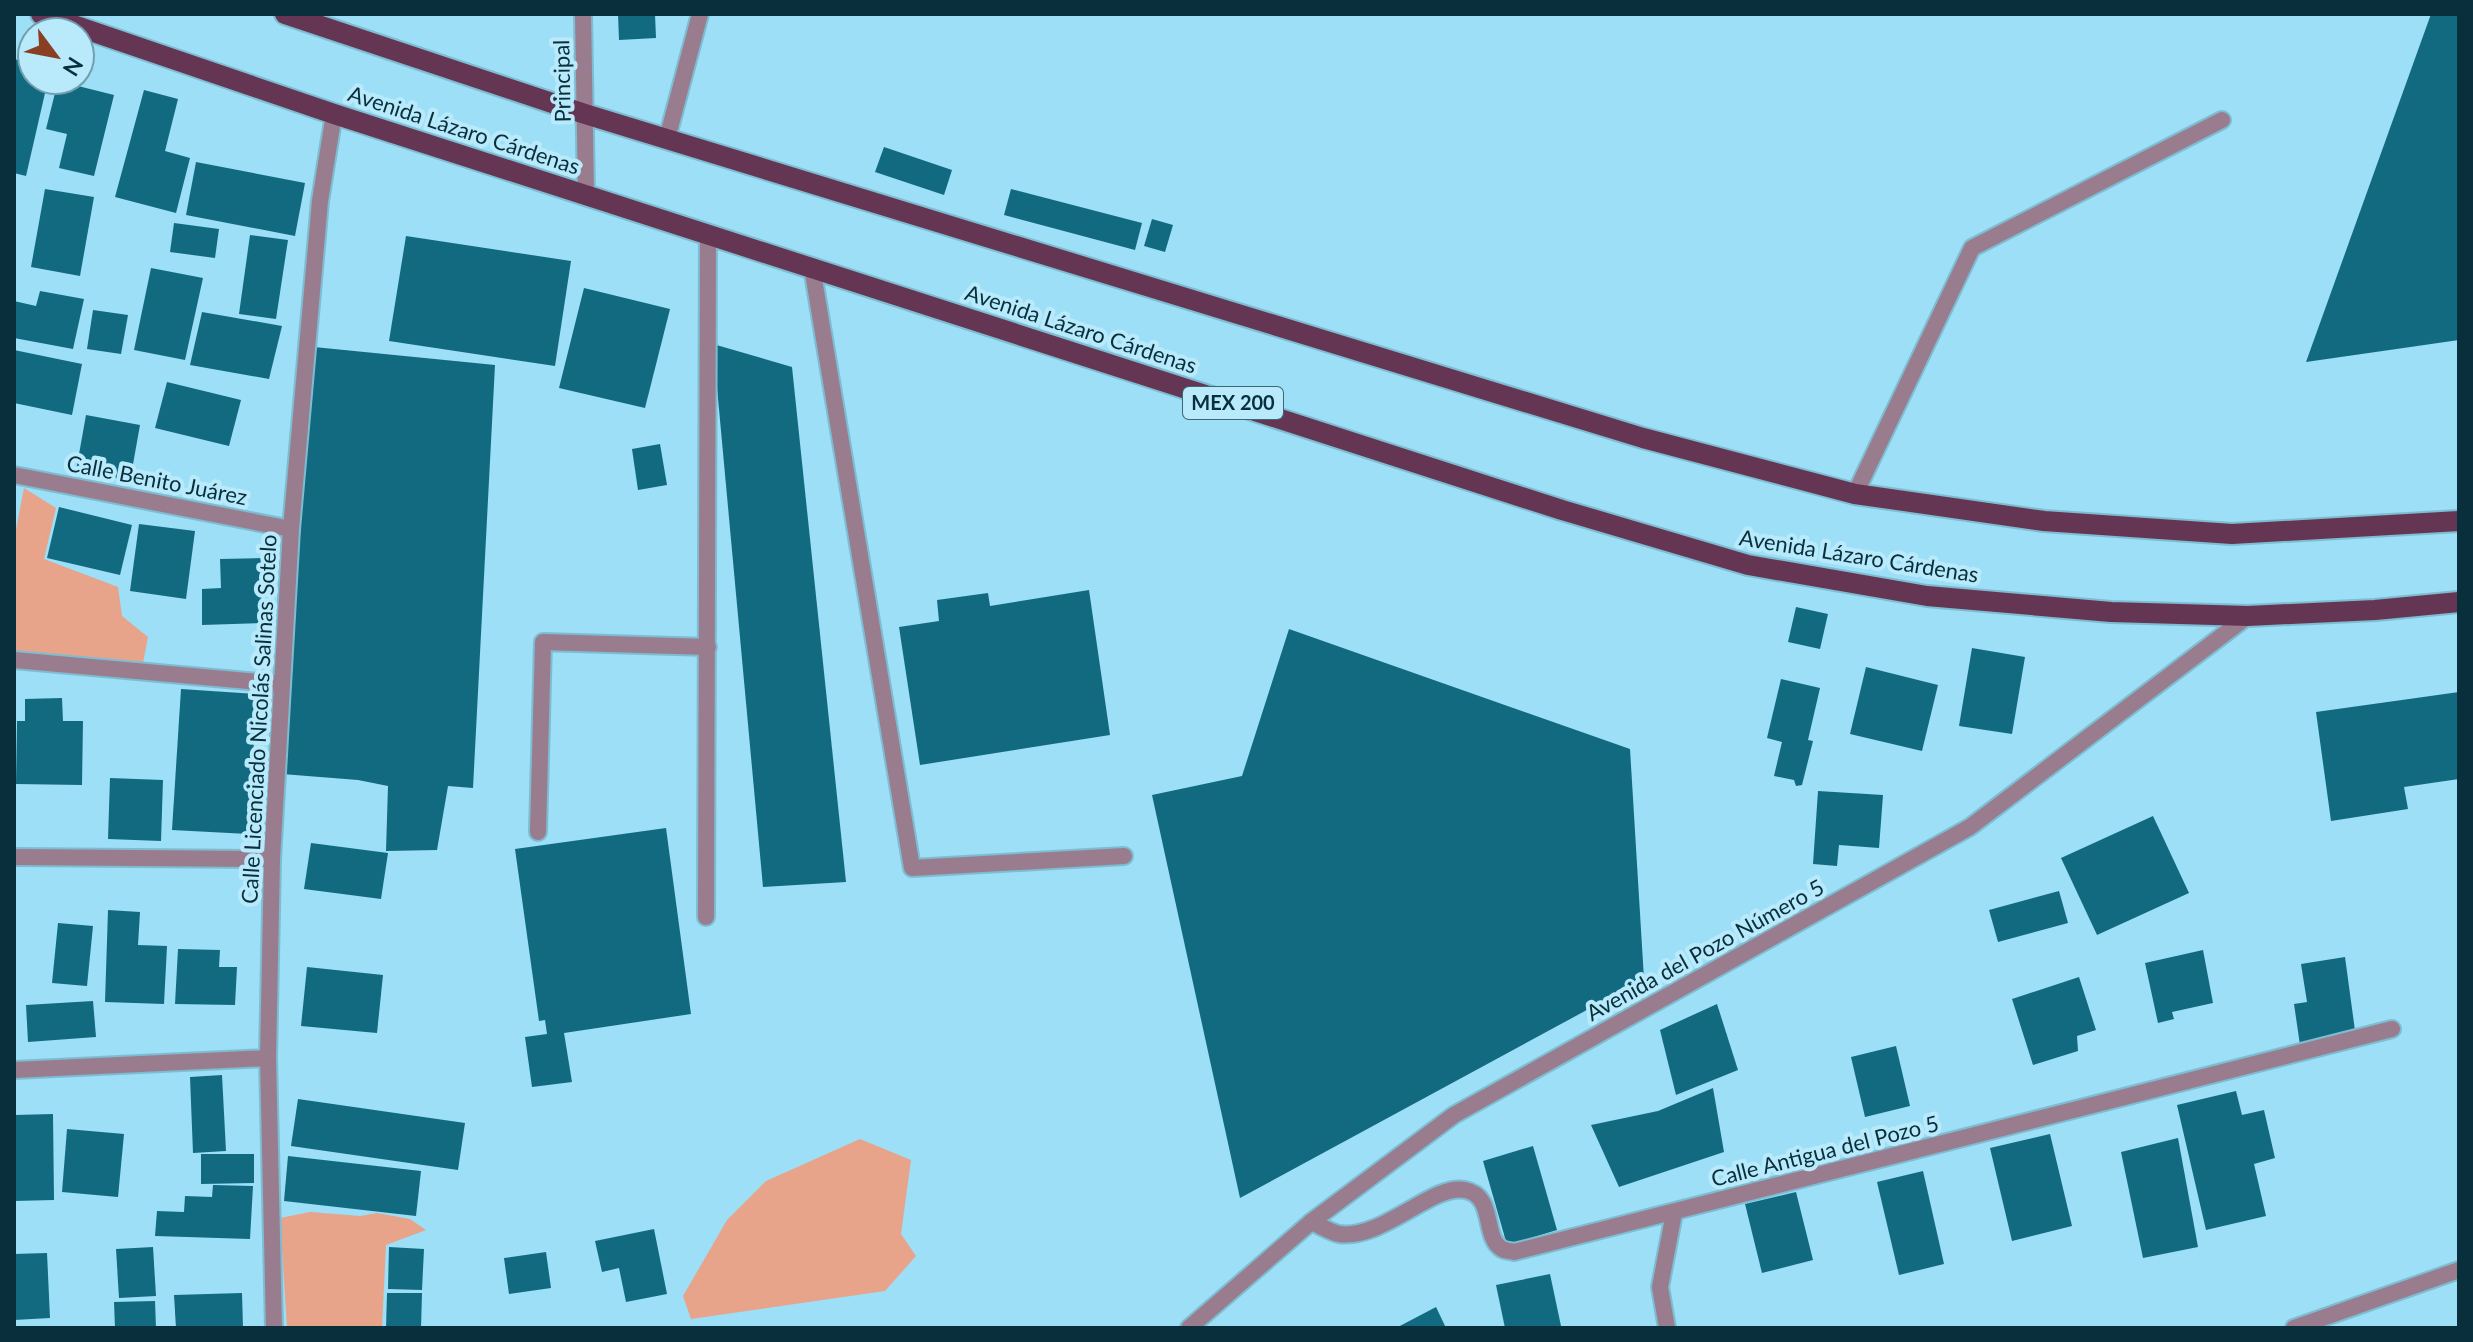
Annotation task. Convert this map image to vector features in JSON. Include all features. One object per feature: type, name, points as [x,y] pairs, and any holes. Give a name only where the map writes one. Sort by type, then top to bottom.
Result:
[{"type":"main road","name":"Avenida Lázaro Cárdenas","points":[[41,14],[334,114],[1562,510],[1748,565],[1927,596],[2111,612],[2248,616],[2375,610],[2459,602]]},
{"type":"main road","points":[[285,14],[585,114],[1643,438],[1855,494],[2044,521],[2232,534],[2459,521]]},
{"type":"street","name":"Principal","points":[[583,14],[586,195]]},
{"type":"street","points":[[667,139],[700,14]]},
{"type":"street","name":"Calle Licenciado Nicolás Salinas Sotelo","points":[[274,1328],[268,1058],[272,859],[291,529],[320,201],[334,114]]},
{"type":"street","points":[[1855,494],[1972,248],[2222,120]]},
{"type":"street","points":[[706,917],[708,234]]},
{"type":"street","points":[[812,267],[912,868],[1124,856]]},
{"type":"street","name":"Calle Benito Juárez","points":[[14,475],[291,529]]},
{"type":"street","name":"Avenida del Pozo Número 5","points":[[1189,1328],[1311,1222],[1454,1115],[1970,827],[2248,616]]},
{"type":"street","points":[[538,832],[543,642],[708,647]]},
{"type":"street","points":[[14,660],[282,684]]},
{"type":"street","points":[[14,857],[272,859]]},
{"type":"street","name":"Calle Antigua del Pozo 5","points":[[1311,1222],[1340,1234],[1375,1229],[1447,1190],[1467,1190],[1483,1201],[1495,1241],[1502,1249],[1514,1252],[2392,1029]]},
{"type":"street","points":[[14,1070],[268,1058]]},
{"type":"street","points":[[1667,1328],[1660,1287],[1674,1213]]},
{"type":"street","points":[[2294,1328],[2459,1270]]},
{"type":"shaded area","points":[[24,488],[56,508],[44,559],[118,587],[122,616],[148,637],[143,663],[45,663],[14,650],[14,540]]},
{"type":"shaded area","points":[[860,1139],[911,1160],[901,1234],[916,1256],[885,1291],[691,1319],[683,1296],[727,1220],[766,1181]]},
{"type":"shaded area","points":[[310,1212],[360,1216],[377,1213],[410,1219],[426,1230],[386,1245],[382,1328],[287,1328],[280,1218]]},
{"type":"building","points":[[618,14],[655,14],[656,38],[619,40]]},
{"type":"building","points":[[2431,14],[2459,14],[2459,340],[2306,362]]},
{"type":"building","points":[[14,59],[16,96],[44,96],[26,176],[14,173]]},
{"type":"building","points":[[96,90],[114,95],[94,176],[59,168],[67,134],[46,129],[54,96],[96,96]]},
{"type":"building","points":[[144,90],[178,99],[165,151],[190,158],[176,213],[115,197]]},
{"type":"building","points":[[884,147],[952,170],[944,195],[875,172]]},
{"type":"building","points":[[196,162],[305,183],[295,236],[186,215]]},
{"type":"building","points":[[45,189],[94,197],[80,276],[31,267]]},
{"type":"building","points":[[1011,189],[1142,223],[1135,250],[1004,215]]},
{"type":"building","points":[[1152,219],[1173,225],[1165,252],[1144,246]]},
{"type":"building","points":[[174,223],[219,229],[215,258],[170,252]]},
{"type":"building","points":[[250,235],[288,240],[276,319],[239,314]]},
{"type":"building","points":[[406,236],[571,261],[555,366],[389,341]]},
{"type":"building","points":[[151,268],[203,278],[185,360],[134,350]]},
{"type":"building","points":[[584,288],[670,309],[645,408],[559,388]]},
{"type":"building","points":[[40,291],[84,299],[73,349],[14,338],[14,301],[36,306]]},
{"type":"building","points":[[93,310],[128,315],[121,354],[87,349]]},
{"type":"building","points":[[202,312],[282,326],[269,379],[190,365]]},
{"type":"building","points":[[713,344],[792,367],[846,882],[763,887]]},
{"type":"building","points":[[314,347],[495,365],[473,788],[448,786],[437,850],[386,851],[388,786],[358,780],[282,774]]},
{"type":"building","points":[[14,350],[82,364],[72,415],[14,403]]},
{"type":"building","points":[[167,382],[241,400],[229,446],[155,428]]},
{"type":"building","points":[[86,415],[140,425],[130,481],[76,471]]},
{"type":"building","points":[[660,444],[667,485],[638,490],[632,449]]},
{"type":"building","points":[[59,507],[132,525],[120,575],[47,558]]},
{"type":"building","points":[[139,524],[195,531],[186,599],[130,591]]},
{"type":"building","points":[[262,558],[262,623],[202,625],[202,589],[221,588],[220,559]]},
{"type":"building","points":[[1089,590],[1110,735],[920,765],[899,627],[939,621],[937,600],[988,593],[990,606]]},
{"type":"building","points":[[1796,607],[1828,614],[1820,649],[1788,642]]},
{"type":"building","points":[[1289,629],[1630,749],[1644,979],[1240,1198],[1152,795],[1242,776]]},
{"type":"building","points":[[1972,648],[2025,657],[2012,734],[1959,726]]},
{"type":"building","points":[[1866,667],[1938,685],[1922,751],[1850,734]]},
{"type":"building","points":[[1781,679],[1820,688],[1808,740],[1813,741],[1802,785],[1796,786],[1794,780],[1774,776],[1782,742],[1767,738]]},
{"type":"building","points":[[181,689],[257,694],[248,834],[172,830]]},
{"type":"building","points":[[2459,692],[2459,779],[2404,787],[2408,809],[2331,821],[2316,712]]},
{"type":"building","points":[[62,698],[63,721],[83,721],[82,785],[16,784],[17,721],[25,721],[25,699]]},
{"type":"building","points":[[110,778],[163,780],[161,841],[108,839]]},
{"type":"building","points":[[1818,791],[1883,795],[1879,848],[1839,845],[1837,866],[1813,864]]},
{"type":"building","points":[[2153,816],[2189,893],[2097,935],[2061,858]]},
{"type":"building","points":[[666,828],[691,1014],[564,1033],[572,1082],[532,1087],[525,1037],[547,1034],[545,1020],[539,1021],[515,849]]},
{"type":"building","points":[[311,843],[388,853],[381,899],[304,889]]},
{"type":"building","points":[[2059,891],[2068,923],[1998,942],[1989,910]]},
{"type":"building","points":[[108,910],[140,912],[138,945],[167,946],[164,1004],[105,1002]]},
{"type":"building","points":[[58,923],[93,926],[87,986],[52,983]]},
{"type":"building","points":[[178,949],[220,950],[219,967],[237,967],[235,1005],[175,1004]]},
{"type":"building","points":[[2203,950],[2213,1003],[2172,1012],[2174,1019],[2158,1023],[2145,963]]},
{"type":"building","points":[[2345,957],[2356,1038],[2300,1045],[2294,1004],[2307,1002],[2301,964]]},
{"type":"building","points":[[307,967],[383,975],[377,1033],[301,1026]]},
{"type":"building","points":[[2079,977],[2096,1030],[2077,1036],[2078,1051],[2033,1065],[2012,999]]},
{"type":"building","points":[[93,1001],[96,1037],[28,1042],[26,1005]]},
{"type":"building","points":[[1717,1004],[1738,1070],[1676,1095],[1660,1030]]},
{"type":"building","points":[[1896,1046],[1910,1106],[1865,1117],[1851,1057]]},
{"type":"building","points":[[222,1075],[226,1151],[193,1153],[190,1077]]},
{"type":"building","points":[[1713,1088],[1724,1152],[1619,1187],[1591,1125],[1658,1111]]},
{"type":"building","points":[[2236,1091],[2242,1115],[2264,1110],[2275,1158],[2254,1164],[2266,1216],[2206,1230],[2177,1105]]},
{"type":"building","points":[[298,1099],[465,1123],[458,1170],[291,1146]]},
{"type":"building","points":[[53,1114],[54,1200],[14,1201],[14,1115]]},
{"type":"building","points":[[67,1129],[124,1134],[118,1197],[62,1192]]},
{"type":"building","points":[[2050,1134],[2072,1226],[2012,1241],[1990,1148]]},
{"type":"building","points":[[2178,1138],[2198,1247],[2143,1258],[2121,1152]]},
{"type":"building","points":[[1533,1146],[1557,1230],[1507,1245],[1483,1161]]},
{"type":"building","points":[[201,1154],[254,1154],[254,1183],[201,1184]]},
{"type":"building","points":[[288,1156],[421,1171],[416,1216],[284,1201]]},
{"type":"building","points":[[1923,1171],[1944,1264],[1899,1275],[1877,1182]]},
{"type":"building","points":[[213,1185],[253,1186],[250,1239],[155,1236],[157,1211],[184,1212],[185,1196],[212,1197]]},
{"type":"building","points":[[1796,1192],[1813,1260],[1762,1273],[1745,1204]]},
{"type":"building","points":[[654,1229],[667,1294],[626,1302],[619,1268],[602,1272],[595,1241]]},
{"type":"building","points":[[153,1247],[156,1296],[119,1298],[116,1249]]},
{"type":"building","points":[[389,1247],[424,1249],[422,1290],[388,1289]]},
{"type":"building","points":[[546,1252],[551,1288],[509,1294],[504,1258]]},
{"type":"building","points":[[47,1253],[50,1318],[14,1320],[14,1254]]},
{"type":"building","points":[[1550,1274],[1561,1326],[1505,1328],[1496,1285]]},
{"type":"building","points":[[242,1293],[243,1328],[176,1328],[174,1295]]},
{"type":"building","points":[[387,1293],[422,1293],[421,1328],[386,1328]]},
{"type":"building","points":[[155,1301],[156,1328],[115,1328],[114,1302]]},
{"type":"building","points":[[1436,1307],[1446,1328],[1396,1328]]}]
